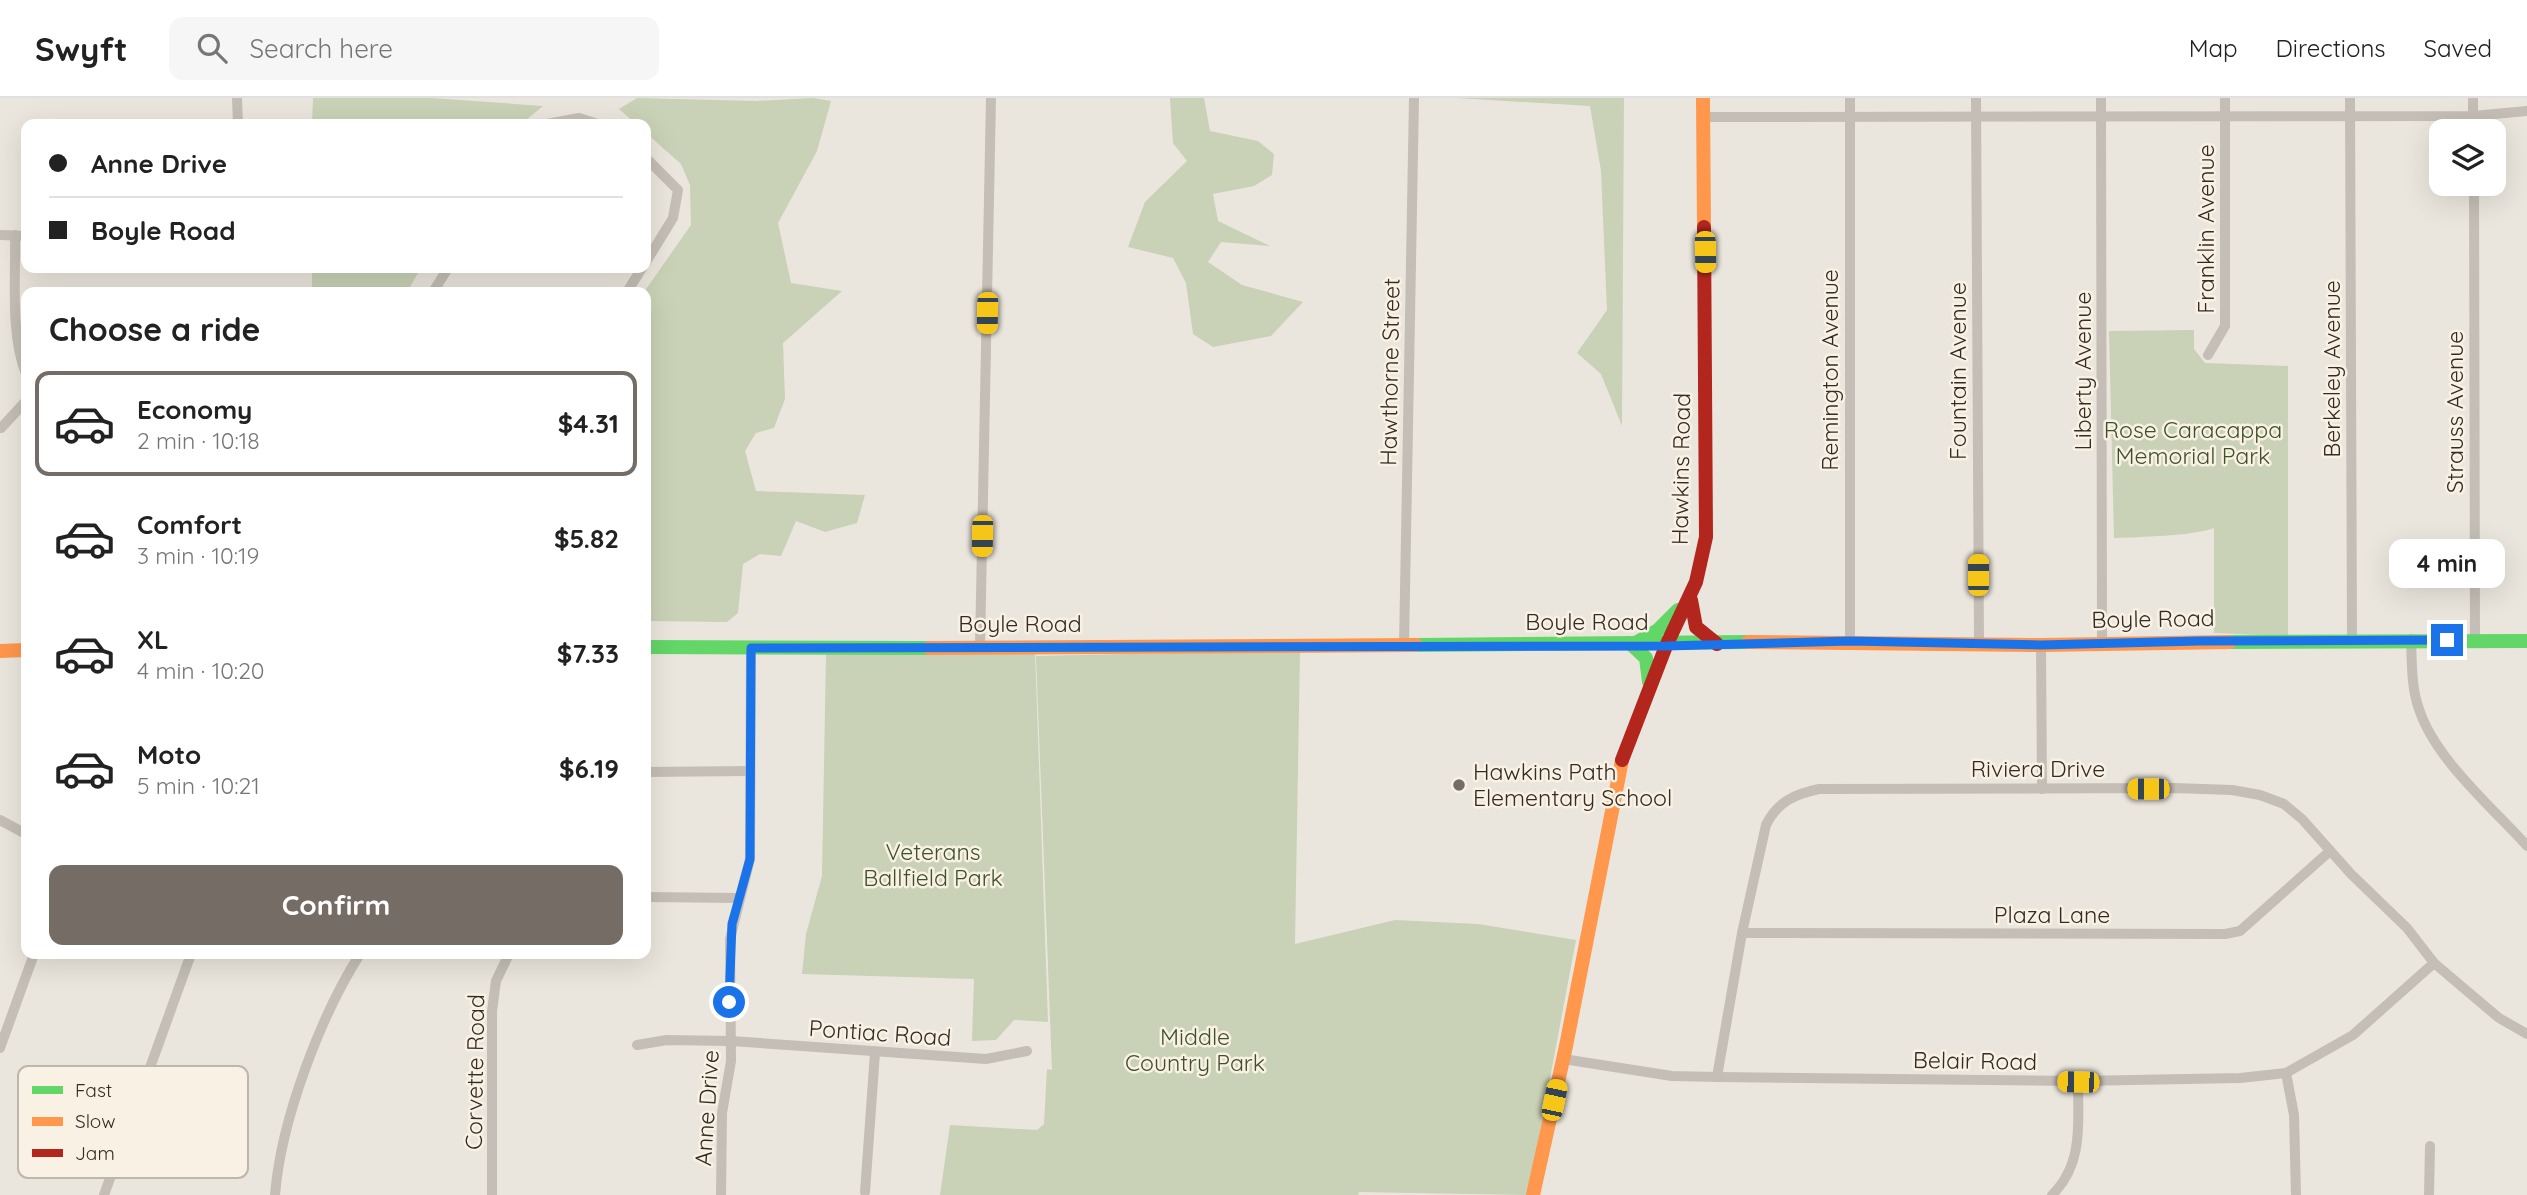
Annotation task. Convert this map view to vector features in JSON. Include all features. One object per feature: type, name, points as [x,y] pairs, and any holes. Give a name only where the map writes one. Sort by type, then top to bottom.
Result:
[{"type":"street","points":[[237,98],[237,119]]},
{"type":"street","points":[[980,646],[991,98]]},
{"type":"street","name":"Hawthorne Street","points":[[1404,646],[1414,98]]},
{"type":"street","name":"Hawkins Road","points":[[1533,1195],[1622,762],[1666,646],[1691,596],[1706,537],[1703,98]]},
{"type":"street","name":"Remington Avenue","points":[[1850,98],[1850,641]]},
{"type":"street","name":"Fountain Avenue","points":[[1976,98],[1979,644]]},
{"type":"street","name":"Liberty Avenue","points":[[2101,98],[2102,643]]},
{"type":"street","name":"Franklin Avenue","points":[[2208,355],[2225,326],[2225,98]]},
{"type":"street","name":"Berkeley Avenue","points":[[2350,98],[2352,640]]},
{"type":"street","points":[[2473,98],[2473,116]]},
{"type":"street","points":[[1703,117],[2473,116],[2527,111]]},
{"type":"street","points":[[651,163],[678,190],[673,218],[651,254]]},
{"type":"street","name":"Strauss Avenue","points":[[2474,196],[2475,640]]},
{"type":"street","points":[[0,234],[21,236],[17,316],[21,353]]},
{"type":"street","points":[[1,428],[21,406]]},
{"type":"street","points":[[1691,596],[1692,621],[1699,632],[1719,644]]},
{"type":"street","points":[[1649,690],[1646,658],[1632,645],[1658,630],[1691,596]]},
{"type":"street","points":[[2411,639],[2412,682],[2418,709],[2431,735],[2527,846]]},
{"type":"street","name":"Boyle Road","points":[[651,647],[1666,646],[1850,641],[2041,645],[2411,639],[2527,641]]},
{"type":"street","points":[[2041,645],[2042,789]]},
{"type":"street","name":"Anne Drive","points":[[721,1195],[722,1113],[732,1062],[730,939],[750,859],[751,648]]},
{"type":"street","points":[[0,651],[21,650]]},
{"type":"street","points":[[651,772],[749,771]]},
{"type":"street","name":"Riviera Drive","points":[[1717,1077],[1742,933],[1766,825],[1772,814],[1791,797],[1819,789],[2232,790],[2260,794],[2284,804],[2302,819],[2407,928],[2434,963],[2499,1018],[2527,1034]]},
{"type":"street","points":[[0,820],[21,831]]},
{"type":"street","name":"Plaza Lane","points":[[1742,933],[2225,934],[2240,931],[2330,851]]},
{"type":"street","points":[[651,897],[739,898]]},
{"type":"street","points":[[0,1048],[32,959]]},
{"type":"street","points":[[151,1066],[189,959]]},
{"type":"street","points":[[275,1195],[285,1141],[312,1054],[329,1012],[357,959]]},
{"type":"street","name":"Corvette Road","points":[[492,1195],[492,1011],[496,981],[507,959]]},
{"type":"street","name":"Belair Road","points":[[1563,1059],[1672,1076],[1717,1077],[2078,1082],[2240,1078],[2286,1073],[2353,1035],[2434,963]]},
{"type":"street","name":"Pontiac Road","points":[[637,1045],[667,1040],[731,1041],[875,1054],[986,1059],[1027,1051]]},
{"type":"street","points":[[865,1192],[875,1054]]},
{"type":"street","points":[[2286,1073],[2294,1115],[2296,1195]]},
{"type":"street","points":[[2052,1195],[2071,1172],[2078,1145],[2078,1082]]},
{"type":"street","points":[[2428,1195],[2430,1146]]},
{"type":"street","points":[[104,1195],[110,1178]]},
{"type":"green space","points":[[313,98],[432,98],[543,106],[527,119],[312,119]]},
{"type":"green space","points":[[637,98],[755,101],[813,98],[831,101],[817,151],[778,223],[791,283],[842,291],[783,343],[785,399],[774,428],[756,433],[745,451],[756,491],[865,495],[857,523],[825,532],[796,521],[781,556],[760,554],[743,564],[738,613],[727,622],[651,621],[651,287],[648,287],[691,225],[690,185],[681,164],[651,137],[651,119],[630,119],[619,109]]},
{"type":"green space","points":[[1170,98],[1204,98],[1210,131],[1258,141],[1274,154],[1272,175],[1254,186],[1213,194],[1218,221],[1270,246],[1221,242],[1208,262],[1242,285],[1303,302],[1271,336],[1213,347],[1193,334],[1186,283],[1173,258],[1128,247],[1145,202],[1187,161],[1173,143]]},
{"type":"green space","points":[[1457,98],[1624,98],[1622,426],[1601,374],[1577,353],[1607,310],[1601,171],[1590,106]]},
{"type":"green space","points":[[312,273],[418,273],[410,287],[312,287]]},
{"type":"green space","name":"Rose Caracappa Memorial Park","points":[[2194,330],[2194,349],[2205,363],[2288,366],[2288,636],[2214,633],[2214,528],[2151,537],[2114,538],[2109,331]]},
{"type":"green space","name":"Veterans Ballfield Park","points":[[1035,650],[1048,1022],[1014,1020],[996,1040],[972,1041],[974,979],[802,974],[806,934],[822,876],[826,653]]},
{"type":"green space","name":"Middle Country Park","points":[[1300,650],[1295,944],[1395,920],[1478,924],[1576,940],[1528,1195],[1359,1192],[1358,1195],[940,1195],[950,1125],[1037,1130],[1044,1124],[1047,1069],[1052,1070],[1036,656]]},
{"type":"traffic: fast","points":[[1649,682],[1646,658],[1632,645],[1658,630],[1678,610]]},
{"type":"traffic: fast","points":[[2230,642],[2527,641]]},
{"type":"traffic: fast","points":[[1416,645],[1748,642]]},
{"type":"traffic: fast","points":[[651,647],[929,648]]},
{"type":"traffic: slow","points":[[1703,98],[1704,227]]},
{"type":"traffic: slow","points":[[1748,642],[2041,645],[2230,642]]},
{"type":"traffic: slow","points":[[929,648],[1416,645]]},
{"type":"traffic: slow","points":[[0,651],[21,650]]},
{"type":"traffic: slow","points":[[1533,1195],[1566,1046],[1622,760]]},
{"type":"traffic: jam","points":[[1622,760],[1666,646],[1696,582],[1706,537],[1704,227]]},
{"type":"traffic: jam","points":[[1691,600],[1696,627],[1717,644]]},
{"type":"place","name":"Hawkins Path Elementary School","points":[[1459,785]]},
{"type":"route","points":[[729,1002],[732,924],[750,859],[751,648],[1580,644],[1666,646],[1850,641],[2041,645],[2447,640]]}]
